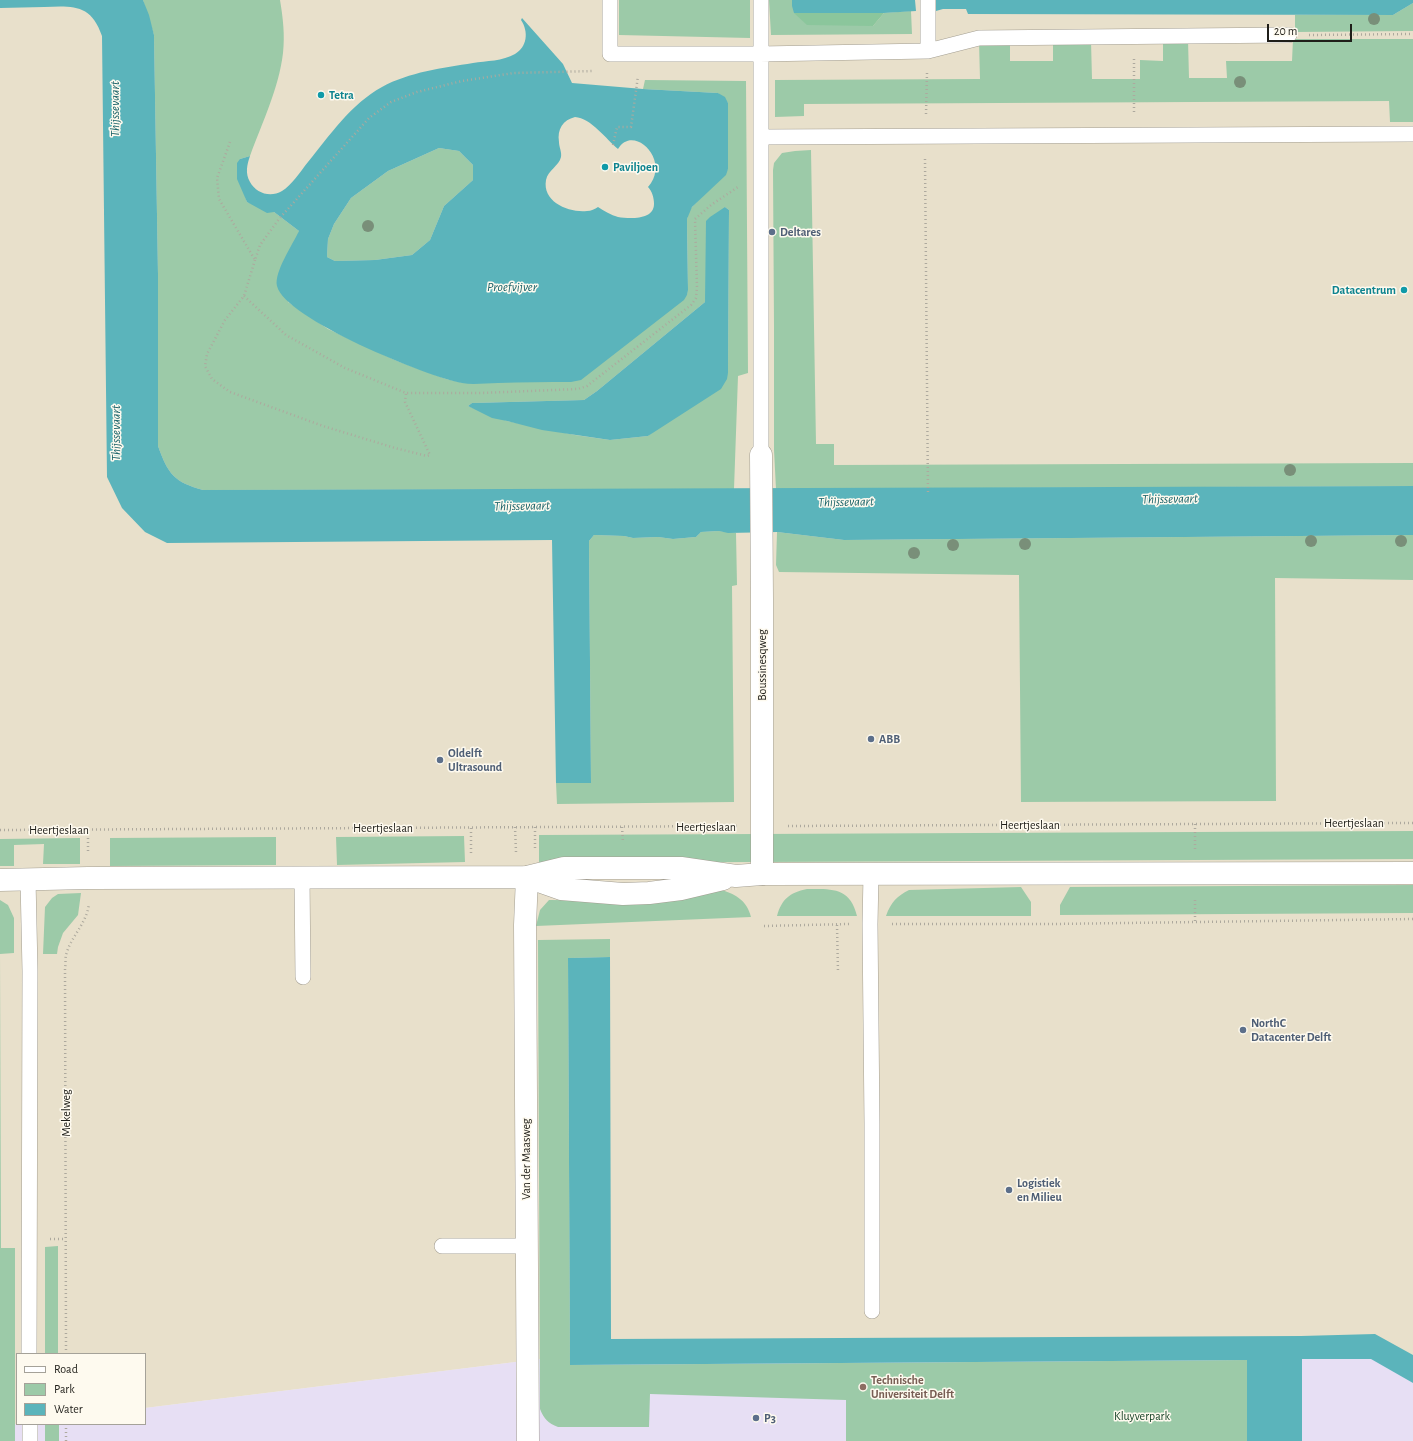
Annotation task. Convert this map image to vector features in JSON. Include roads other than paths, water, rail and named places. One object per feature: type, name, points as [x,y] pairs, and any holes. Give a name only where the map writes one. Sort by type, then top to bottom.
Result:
[{"type":"street","name":"Boussinesqweg","points":[[761,455],[762,874]]},
{"type":"street","points":[[0,880],[88,878],[527,877],[564,868],[681,868],[736,876],[762,874],[1413,872]]},
{"type":"street","name":"Van der Maasweg","points":[[527,877],[525,932],[528,1441]]},
{"type":"lane","points":[[610,0],[610,54],[760,54],[928,51],[979,38],[1289,35]]},
{"type":"lane","points":[[761,0],[761,455]]},
{"type":"lane","points":[[928,0],[928,51]]},
{"type":"lane","points":[[762,137],[1413,134]]},
{"type":"lane","points":[[871,874],[872,1311]]},
{"type":"lane","points":[[302,877],[302,977]]},
{"type":"lane","points":[[28,879],[30,964],[29,1353]]},
{"type":"lane","points":[[442,1246],[527,1246]]},
{"type":"lane","points":[[30,1425],[30,1441]]},
{"type":"water","name":"Thijssevaart","points":[[0,0],[143,0],[149,15],[154,35],[158,275],[158,446],[165,464],[173,476],[185,484],[203,490],[1413,486],[1413,535],[844,540],[777,532],[701,532],[696,537],[673,539],[658,537],[633,538],[624,536],[594,535],[589,541],[591,783],[556,783],[552,540],[167,543],[145,532],[122,508],[107,477],[102,36],[98,26],[92,18],[80,9],[72,7],[0,8]]},
{"type":"water","points":[[792,0],[915,0],[916,11],[884,13],[794,13]]},
{"type":"water","points":[[936,0],[1413,0],[1413,3],[1393,15],[968,14],[966,9],[943,9],[936,11]]},
{"type":"water","name":"Proefvijver","points":[[522,18],[563,64],[572,83],[718,93],[725,97],[728,103],[728,169],[726,175],[692,207],[687,219],[688,290],[684,300],[581,380],[571,382],[462,383],[420,370],[360,345],[330,330],[304,314],[286,299],[277,286],[278,273],[299,231],[274,212],[267,213],[247,202],[237,179],[237,163],[240,159],[250,156],[247,172],[248,179],[253,186],[260,192],[268,194],[282,191],[293,182],[324,141],[351,111],[371,94],[392,82],[415,74],[500,59],[515,54],[522,47],[526,39],[524,25],[521,20]],"holes":[[[575,117],[587,121],[618,149],[625,142],[632,140],[640,142],[648,148],[653,156],[656,166],[654,177],[648,187],[652,193],[654,204],[653,209],[646,216],[623,218],[613,215],[598,207],[588,211],[572,210],[565,208],[552,200],[546,188],[546,180],[549,173],[561,157],[559,144],[560,129],[567,120]],[[439,148],[459,151],[473,165],[473,180],[444,206],[430,240],[412,255],[375,260],[335,261],[327,257],[328,239],[334,224],[351,198],[388,171]]]},
{"type":"water","points":[[725,207],[729,210],[728,373],[727,379],[721,389],[648,436],[610,440],[542,430],[492,418],[468,406],[472,403],[584,400],[597,391],[705,302],[706,221]]},
{"type":"water","points":[[610,957],[611,1339],[1301,1336],[1375,1334],[1413,1355],[1413,1383],[1371,1359],[1302,1359],[1302,1441],[1247,1441],[1247,1360],[570,1365],[568,958]]},
{"type":"place","name":"Tetra","points":[[321,95]]},
{"type":"place","name":"Paviljoen","points":[[605,167]]},
{"type":"place","name":"Deltares","points":[[772,232]]},
{"type":"place","name":"Datacentrum","points":[[1404,290]]},
{"type":"place","name":"ABB","points":[[871,739]]},
{"type":"place","name":"Oldelft Ultrasound","points":[[440,760]]},
{"type":"place","name":"NorthC Datacenter Delft","points":[[1243,1030]]},
{"type":"place","name":"Logistiek en Milieu","points":[[1009,1190]]},
{"type":"place","name":"Technische Universiteit Delft","points":[[863,1387]]},
{"type":"place","name":"P3","points":[[756,1418]]},
{"type":"park label","name":"Kluyverpark","points":[[1142,1416]]}]
